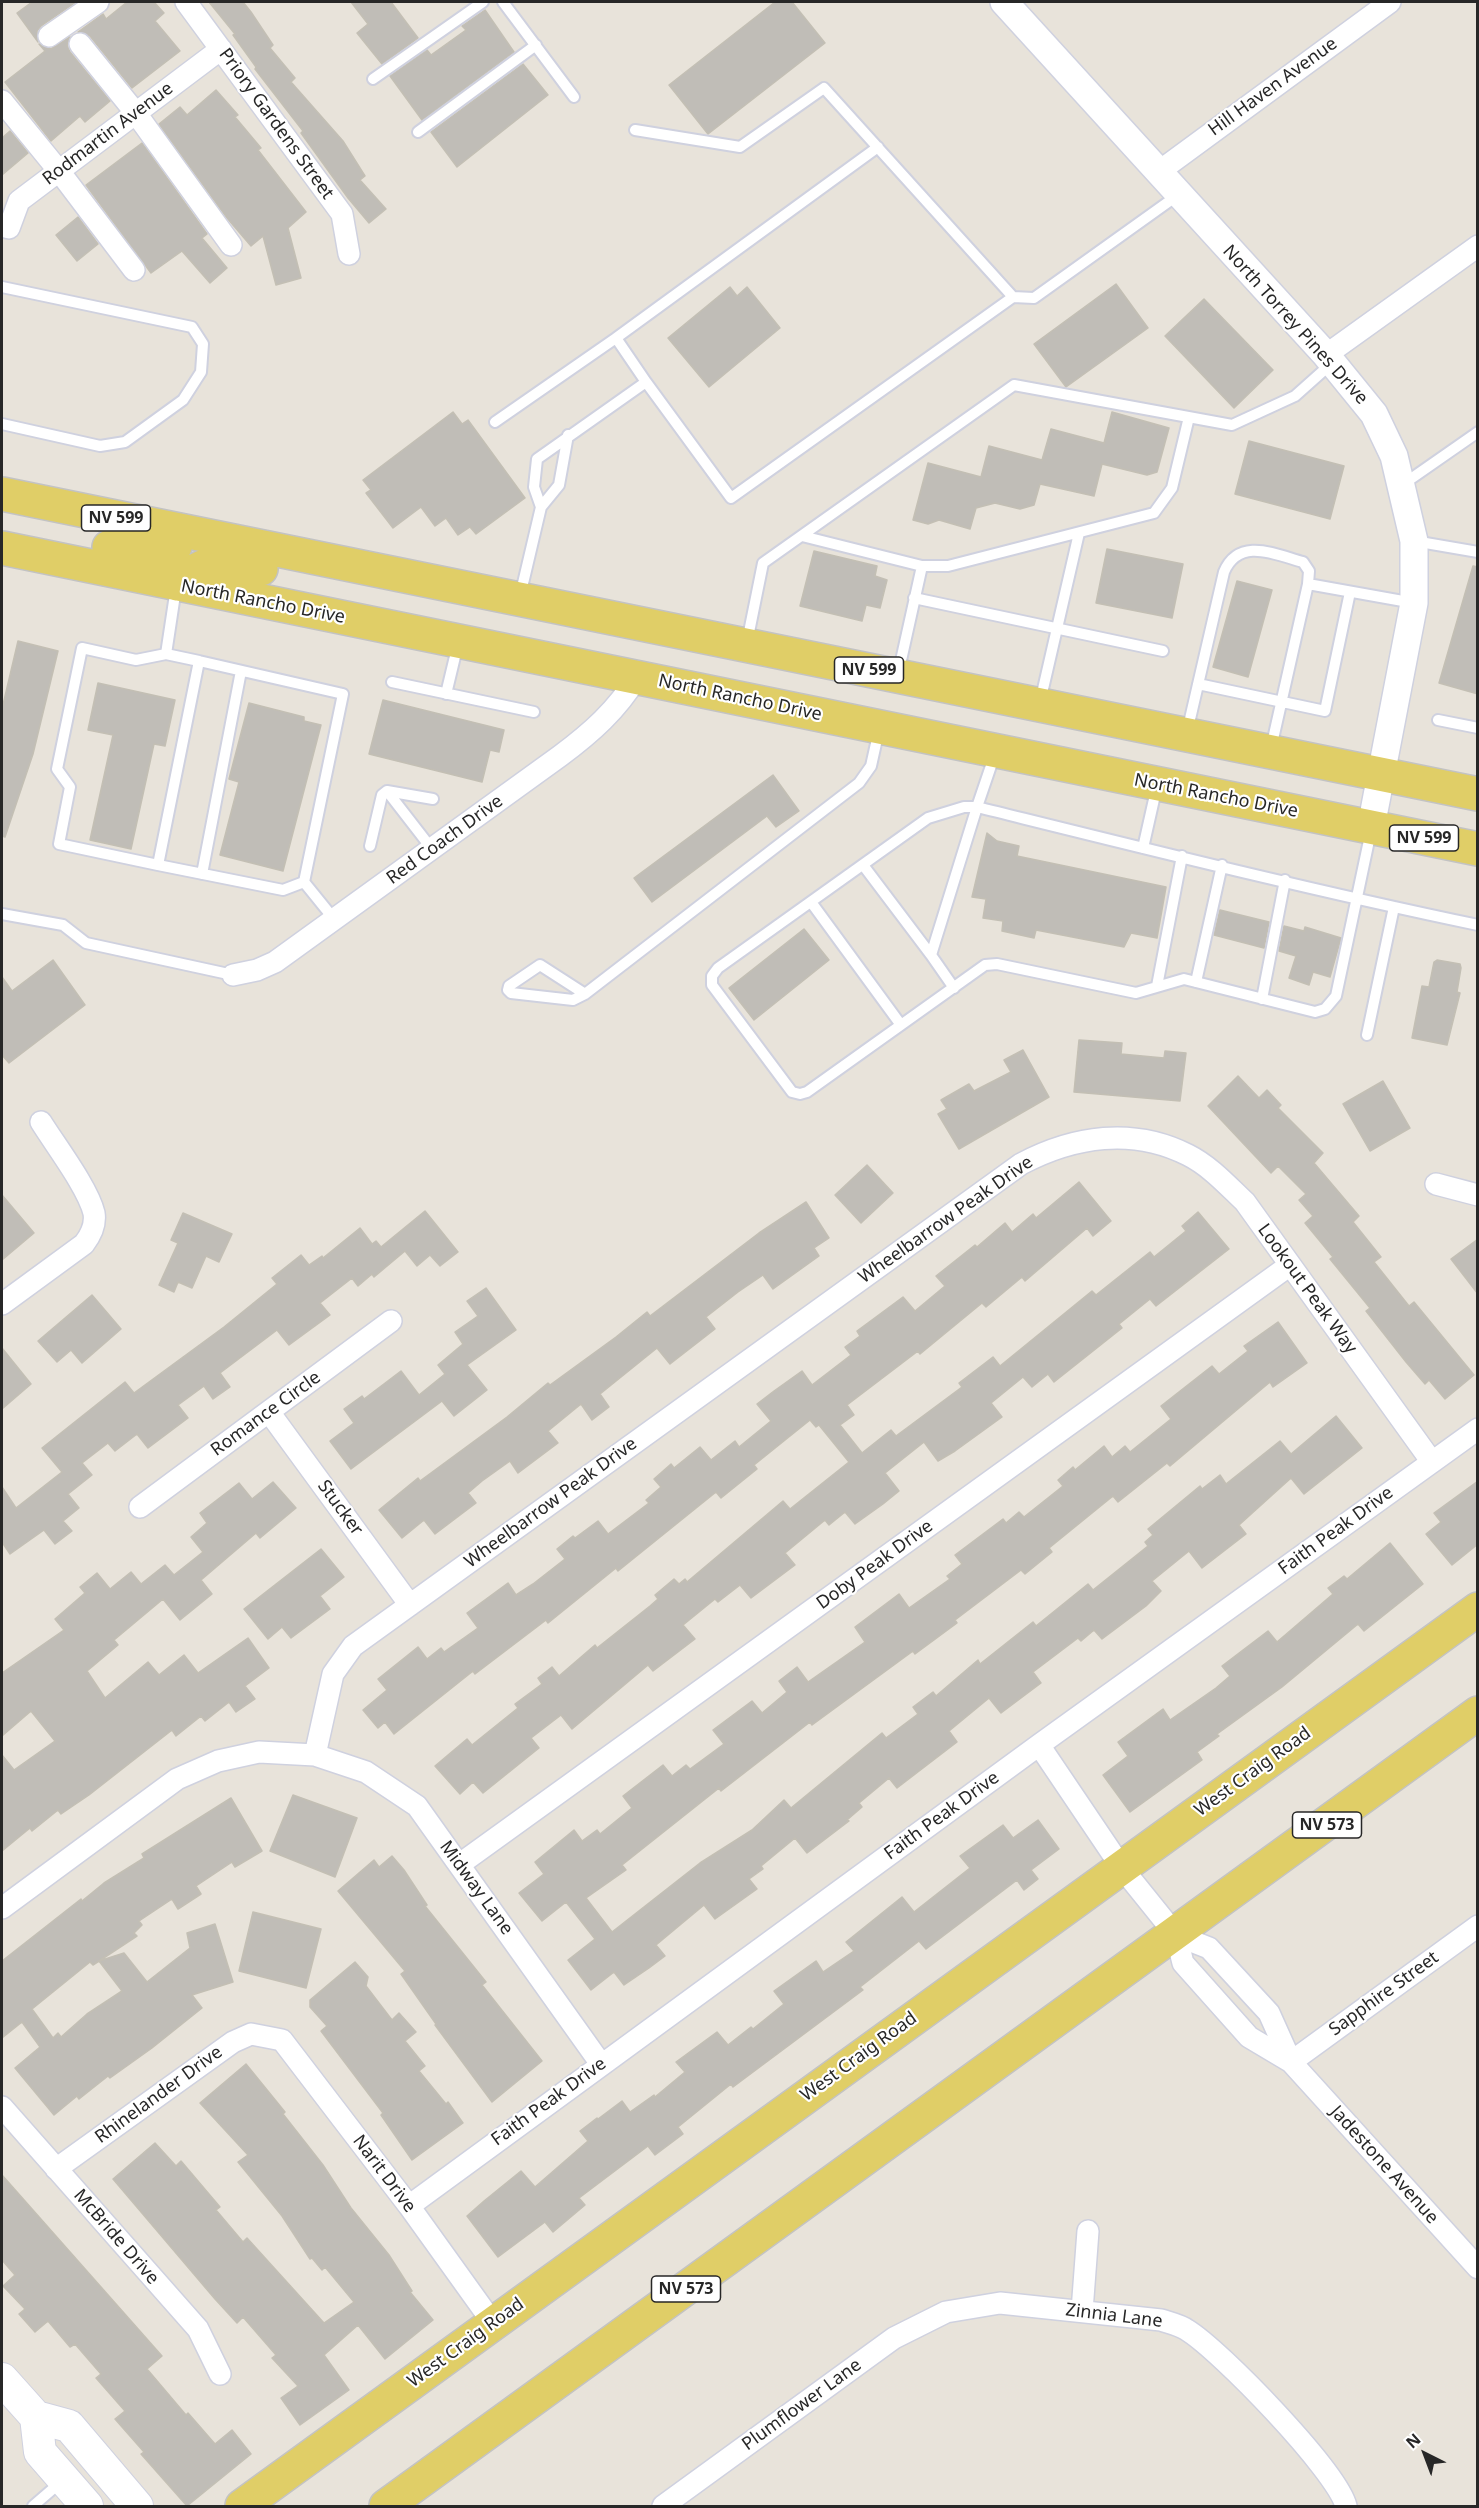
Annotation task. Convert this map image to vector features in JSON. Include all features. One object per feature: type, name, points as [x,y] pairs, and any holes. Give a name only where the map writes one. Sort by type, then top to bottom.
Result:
[{"type":"main road","name":"NV 599","points":[[2,494],[1478,794]]},
{"type":"main road","points":[[45,557],[100,546],[153,556],[174,549],[181,531]]},
{"type":"main road","name":"North Rancho Drive","points":[[2,548],[1478,849]]},
{"type":"main road","points":[[177,584],[196,568],[224,561],[293,576],[357,566]]},
{"type":"main road","name":"West Craig Road","points":[[242,2506],[1478,1609]]},
{"type":"main road","name":"NV 573","points":[[386,2506],[1176,1935],[1478,1713]]},
{"type":"main road","points":[[3,2383],[36,2417],[69,2426],[137,2506]]},
{"type":"main road","points":[[36,2417],[40,2452],[87,2506]]},
{"type":"street","points":[[49,36],[98,2]]},
{"type":"street","name":"Priory Gardens Street","points":[[186,2],[342,214],[349,254]]},
{"type":"street","name":"North Torrey Pines Drive","points":[[1004,2],[1157,173],[1329,359],[1374,414],[1394,456],[1414,541],[1414,603],[1371,827]]},
{"type":"street","name":"Hill Haven Avenue","points":[[1157,173],[1390,2]]},
{"type":"street","points":[[80,44],[135,112],[231,245]]},
{"type":"street","name":"Rodmartin Avenue","points":[[5,227],[19,201],[221,49]]},
{"type":"street","points":[[2,101],[59,171],[134,270]]},
{"type":"street","points":[[1329,359],[1478,246]]},
{"type":"street","name":"Red Coach Drive","points":[[233,975],[257,970],[275,962],[591,733],[617,706],[637,677]]},
{"type":"street","points":[[2,1304],[84,1244],[92,1232],[94,1221],[89,1202],[41,1122]]},
{"type":"street","name":"Wheelbarrow Peak Drive","points":[[315,1755],[333,1674],[353,1646],[1021,1164],[1050,1149],[1085,1140],[1122,1138],[1158,1143]]},
{"type":"street","name":"Lookout Peak Way","points":[[1158,1143],[1189,1155],[1218,1176],[1245,1202],[1432,1462]]},
{"type":"street","points":[[1436,1184],[1478,1195]]},
{"type":"street","name":"Doby Peak Drive","points":[[460,1864],[1290,1265]]},
{"type":"street","name":"Romance Circle","points":[[140,1507],[391,1322]]},
{"type":"street","name":"Stucker","points":[[269,1412],[410,1605]]},
{"type":"street","name":"Faith Peak Drive","points":[[409,2206],[1039,1745],[1478,1429]]},
{"type":"street","name":"Jadestone Avenue","points":[[1039,1745],[1122,1868],[1176,1935],[1183,1963],[1249,2037],[1291,2062],[1478,2268]]},
{"type":"street","points":[[3,1904],[177,1779],[218,1761],[259,1752],[315,1755]]},
{"type":"street","name":"Midway Lane","points":[[315,1755],[366,1772],[417,1806],[601,2064]]},
{"type":"street","name":"Sapphire Street","points":[[1291,2062],[1478,1926]]},
{"type":"street","name":"Jadestone Avenue","points":[[1176,1935],[1209,1948],[1269,2013],[1291,2062]]},
{"type":"street","name":"Rhinelander Drive","points":[[56,2169],[233,2042],[251,2034],[267,2035]]},
{"type":"street","name":"Narit Drive","points":[[267,2035],[282,2040],[409,2206],[493,2323]]},
{"type":"street","name":"McBride Drive","points":[[2,2107],[198,2329],[220,2374]]},
{"type":"street","points":[[1082,2311],[1088,2231]]},
{"type":"street","name":"Zinnia Lane","points":[[946,2312],[1000,2303],[1161,2320],[1186,2329],[1231,2365],[1328,2474],[1346,2506]]},
{"type":"street","name":"Plumflower Lane","points":[[663,2506],[894,2338],[946,2312]]},
{"type":"lane","points":[[373,79],[483,2]]},
{"type":"lane","points":[[503,2],[574,97]]},
{"type":"lane","points":[[418,132],[536,45]]},
{"type":"lane","points":[[635,130],[740,147],[824,88],[1013,297]]},
{"type":"lane","points":[[495,422],[616,338],[878,147]]},
{"type":"lane","points":[[616,338],[731,498],[1013,297],[1034,298],[1178,195]]},
{"type":"lane","points":[[2,287],[192,327],[203,344],[201,372],[183,400],[125,442],[100,446],[2,424]]},
{"type":"lane","points":[[746,644],[763,563],[1014,385],[1232,425],[1295,396],[1329,359]]},
{"type":"lane","points":[[541,507],[534,486],[537,459],[646,382]]},
{"type":"lane","points":[[802,536],[922,566],[948,566],[1154,513],[1172,488],[1189,417]]},
{"type":"lane","points":[[1402,485],[1478,432]]},
{"type":"lane","points":[[520,599],[541,507],[559,485],[568,435]]},
{"type":"lane","points":[[1039,705],[1079,532]]},
{"type":"lane","points":[[1414,541],[1478,552]]},
{"type":"lane","points":[[1187,735],[1229,560],[1244,550],[1262,552],[1303,562],[1309,571],[1270,752]]},
{"type":"lane","points":[[898,676],[922,566]]},
{"type":"lane","points":[[166,654],[177,584]]},
{"type":"lane","points":[[1308,584],[1414,603]]},
{"type":"lane","points":[[1198,684],[1325,711],[1350,592]]},
{"type":"lane","points":[[914,598],[1163,651]]},
{"type":"lane","points":[[446,694],[459,641]]},
{"type":"lane","points":[[82,648],[136,660],[166,654],[343,694],[304,882],[284,890],[59,844],[70,787],[57,769],[82,648]]},
{"type":"lane","points":[[158,865],[199,662]]},
{"type":"lane","points":[[202,874],[241,671]]},
{"type":"lane","points":[[392,682],[534,712]]},
{"type":"lane","points":[[1438,720],[1478,728]]},
{"type":"lane","points":[[585,994],[540,965],[509,986],[508,990],[511,993],[573,1000],[585,994],[859,783],[871,766],[880,727]]},
{"type":"lane","points":[[931,955],[996,751]]},
{"type":"lane","points":[[1143,848],[1157,784]]},
{"type":"lane","points":[[387,791],[432,849]]},
{"type":"lane","points":[[370,846],[382,795],[387,791],[433,799]]},
{"type":"lane","points":[[1371,827],[1357,899],[1335,996],[1325,1009],[1315,1012],[1184,979],[1136,993],[998,964],[985,965],[807,1092],[800,1094],[792,1092],[712,985],[712,976],[718,968],[928,818],[964,807],[977,807],[1357,899],[1478,925]]},
{"type":"lane","points":[[1157,986],[1182,856]]},
{"type":"lane","points":[[863,865],[954,988]]},
{"type":"lane","points":[[1196,982],[1222,865]]},
{"type":"lane","points":[[1262,999],[1285,880]]},
{"type":"lane","points":[[304,882],[334,919]]},
{"type":"lane","points":[[811,902],[901,1025]]},
{"type":"lane","points":[[1367,1035],[1395,907]]},
{"type":"lane","points":[[2,914],[63,925],[86,943],[233,975]]},
{"type":"lane","points":[[33,2506],[64,2480]]},
{"type":"building","points":[[32,2],[76,2],[41,26],[37,31],[38,42],[17,13]]},
{"type":"building","points":[[127,2],[154,2],[164,13],[155,21],[180,51],[132,88],[90,36],[78,32],[103,14],[106,19]]},
{"type":"building","points":[[209,2],[243,2],[251,12],[273,45],[270,48],[295,78],[291,82],[343,141],[365,176],[360,180],[386,209],[369,223],[348,198],[301,133],[303,131],[255,69],[256,67],[233,35],[235,34]]},
{"type":"building","points":[[351,2],[391,2],[418,38],[382,64],[357,33],[368,24]]},
{"type":"building","points":[[775,2],[792,2],[825,43],[708,134],[669,85]]},
{"type":"building","points":[[485,10],[514,52],[422,120],[390,76],[427,50],[431,55],[466,30],[462,26]]},
{"type":"building","points":[[70,37],[67,45],[70,52],[110,101],[85,122],[80,116],[51,141],[5,82],[45,51],[39,44],[51,49]]},
{"type":"building","points":[[523,64],[548,95],[457,167],[431,132]]},
{"type":"building","points":[[216,90],[238,115],[235,117],[261,148],[258,150],[306,212],[288,228],[301,278],[276,285],[263,236],[251,246],[227,218],[159,124],[180,107],[187,115]]},
{"type":"building","points":[[10,131],[28,153],[2,175],[2,138]]},
{"type":"building","points":[[142,143],[207,234],[202,238],[227,268],[210,283],[182,251],[151,273],[86,185]]},
{"type":"building","points":[[78,217],[98,244],[77,261],[56,235]]},
{"type":"building","points":[[1116,284],[1148,328],[1066,387],[1034,344]]},
{"type":"building","points":[[730,287],[737,296],[747,287],[780,328],[709,387],[668,338]]},
{"type":"building","points":[[1204,299],[1273,370],[1234,408],[1165,336]]},
{"type":"building","points":[[453,412],[462,424],[468,420],[525,498],[476,534],[470,527],[458,535],[446,518],[435,526],[421,507],[393,528],[366,493],[371,490],[363,480]]},
{"type":"building","points":[[1112,412],[1169,428],[1157,472],[1147,475],[1102,464],[1094,496],[1040,484],[1034,505],[1020,509],[995,503],[976,508],[970,529],[939,520],[928,524],[913,520],[928,463],[981,477],[989,446],[1042,460],[1051,429],[1104,443]]},
{"type":"building","points":[[1249,441],[1344,466],[1330,519],[1235,494]]},
{"type":"building","points":[[1107,549],[1183,564],[1172,618],[1096,603]]},
{"type":"building","points":[[814,551],[877,566],[875,576],[887,580],[880,608],[866,605],[862,621],[800,606]]},
{"type":"building","points":[[1473,566],[1478,567],[1478,694],[1439,683]]},
{"type":"building","points":[[1237,581],[1272,590],[1248,677],[1213,667]]},
{"type":"building","points":[[18,641],[58,651],[33,754],[5,837],[2,836],[2,709]]},
{"type":"building","points":[[98,683],[175,700],[165,746],[154,744],[131,849],[90,840],[113,735],[88,730]]},
{"type":"building","points":[[383,700],[504,730],[499,752],[490,750],[482,782],[369,754]]},
{"type":"building","points":[[249,703],[304,717],[304,721],[321,725],[283,871],[220,855],[239,782],[229,779]]},
{"type":"building","points":[[773,775],[799,811],[776,827],[767,816],[652,902],[634,878]]},
{"type":"building","points":[[987,833],[997,841],[1019,846],[1017,856],[1166,887],[1157,938],[1131,933],[1124,947],[1036,930],[1034,938],[1002,931],[1003,921],[983,918],[986,899],[972,897]]},
{"type":"building","points":[[1220,910],[1269,922],[1264,948],[1214,935]]},
{"type":"building","points":[[1284,926],[1304,931],[1305,927],[1341,938],[1330,977],[1313,972],[1309,985],[1289,978],[1296,956],[1279,951]]},
{"type":"building","points":[[804,929],[829,960],[754,1020],[729,988]]},
{"type":"building","points":[[53,960],[85,1005],[9,1063],[2,1055],[2,977],[12,991]]},
{"type":"building","points":[[1437,960],[1460,964],[1461,968],[1457,992],[1460,993],[1447,1045],[1412,1038],[1422,986],[1429,987],[1434,962]]},
{"type":"building","points":[[1079,1040],[1122,1043],[1121,1054],[1164,1058],[1165,1051],[1186,1053],[1180,1101],[1074,1092]]},
{"type":"building","points":[[1023,1050],[1049,1097],[959,1149],[938,1114],[947,1109],[941,1100],[969,1084],[974,1091],[1011,1072],[1004,1060]]},
{"type":"building","points":[[1238,1076],[1259,1098],[1267,1090],[1281,1105],[1278,1108],[1323,1153],[1314,1163],[1359,1216],[1353,1222],[1381,1257],[1374,1262],[1409,1306],[1414,1302],[1474,1375],[1445,1399],[1429,1380],[1425,1384],[1406,1362],[1366,1311],[1370,1308],[1330,1259],[1333,1257],[1305,1223],[1313,1216],[1299,1200],[1306,1194],[1278,1166],[1271,1173],[1208,1106]]},
{"type":"building","points":[[1383,1081],[1410,1128],[1370,1151],[1343,1104]]},
{"type":"building","points":[[867,1165],[893,1193],[861,1223],[835,1195]]},
{"type":"building","points":[[1079,1182],[1111,1221],[1093,1236],[1087,1228],[1025,1281],[1022,1277],[986,1307],[982,1303],[920,1354],[918,1351],[847,1405],[854,1415],[840,1425],[862,1453],[891,1430],[896,1436],[962,1387],[959,1383],[993,1357],[1000,1366],[1092,1291],[1096,1295],[1150,1252],[1154,1257],[1186,1231],[1182,1226],[1198,1212],[1229,1249],[1156,1306],[1150,1299],[1119,1324],[1122,1328],[1054,1382],[1048,1374],[1032,1387],[1023,1377],[991,1403],[1002,1417],[955,1451],[938,1461],[924,1442],[885,1473],[899,1491],[883,1504],[855,1524],[845,1512],[829,1525],[825,1520],[785,1553],[795,1565],[751,1598],[740,1585],[718,1602],[715,1599],[683,1625],[695,1639],[653,1671],[648,1665],[572,1729],[561,1715],[531,1738],[539,1748],[483,1793],[473,1782],[460,1794],[435,1766],[467,1739],[472,1745],[518,1708],[515,1704],[542,1684],[538,1678],[552,1667],[559,1676],[595,1645],[597,1648],[650,1606],[658,1599],[655,1595],[674,1579],[679,1584],[685,1579],[687,1582],[783,1501],[790,1509],[849,1462],[819,1425],[816,1427],[810,1420],[754,1465],[757,1469],[721,1498],[716,1492],[618,1571],[616,1568],[548,1623],[546,1620],[475,1674],[473,1671],[394,1734],[385,1722],[378,1728],[363,1710],[387,1690],[378,1679],[418,1647],[427,1659],[441,1648],[444,1652],[478,1628],[467,1613],[508,1583],[516,1595],[533,1584],[565,1559],[557,1549],[573,1536],[575,1538],[598,1521],[608,1534],[649,1503],[646,1500],[661,1487],[654,1479],[671,1464],[674,1468],[700,1447],[711,1460],[735,1441],[739,1447],[771,1421],[757,1404],[802,1371],[812,1385],[851,1355],[845,1347],[860,1336],[857,1331],[903,1297],[915,1311],[945,1286],[936,1276],[975,1245],[977,1247],[1005,1223],[1012,1232],[1033,1214],[1036,1218]]},
{"type":"building","points":[[2,1195],[34,1233],[2,1260]]},
{"type":"building","points":[[806,1202],[829,1238],[814,1248],[819,1256],[773,1289],[763,1275],[738,1292],[706,1317],[715,1329],[670,1364],[657,1348],[600,1394],[609,1407],[592,1420],[581,1404],[548,1431],[558,1443],[518,1473],[510,1461],[482,1481],[468,1493],[476,1503],[435,1534],[424,1520],[402,1538],[379,1510],[418,1478],[420,1481],[507,1417],[548,1383],[550,1385],[647,1312],[650,1316],[759,1233]]},
{"type":"building","points":[[425,1211],[458,1252],[440,1266],[430,1255],[417,1266],[405,1251],[374,1277],[372,1274],[358,1286],[352,1278],[320,1303],[330,1315],[289,1345],[277,1330],[220,1373],[230,1387],[213,1399],[204,1386],[178,1405],[188,1418],[148,1448],[137,1434],[115,1451],[108,1443],[82,1463],[92,1475],[68,1494],[79,1508],[63,1521],[72,1531],[55,1544],[44,1530],[10,1554],[2,1542],[2,1487],[16,1508],[62,1472],[42,1448],[125,1382],[134,1393],[224,1327],[277,1284],[272,1278],[301,1255],[309,1265],[322,1256],[323,1258],[360,1228],[372,1244],[376,1241],[381,1247]]},
{"type":"building","points":[[183,1213],[232,1234],[219,1262],[206,1256],[192,1288],[178,1282],[174,1292],[159,1285],[178,1243],[171,1240]]},
{"type":"building","points":[[1478,1239],[1478,1294],[1451,1259]]},
{"type":"building","points":[[486,1288],[516,1330],[467,1365],[487,1390],[454,1416],[442,1401],[351,1469],[330,1441],[354,1423],[344,1409],[362,1396],[364,1399],[401,1371],[419,1395],[445,1374],[438,1365],[463,1344],[455,1332],[478,1316],[467,1301]]},
{"type":"building","points":[[92,1295],[121,1329],[82,1363],[71,1350],[57,1362],[38,1341]]},
{"type":"building","points":[[1278,1322],[1307,1363],[1273,1387],[1270,1382],[1170,1466],[1167,1463],[1118,1502],[1113,1496],[1049,1548],[1052,1552],[1025,1574],[1021,1570],[955,1620],[957,1623],[915,1654],[913,1651],[812,1725],[810,1722],[721,1791],[719,1788],[622,1865],[626,1870],[586,1898],[612,1932],[700,1863],[752,1830],[784,1800],[791,1808],[882,1733],[886,1738],[918,1714],[913,1707],[933,1692],[936,1696],[978,1660],[980,1664],[1033,1622],[1036,1626],[1088,1584],[1093,1590],[1148,1546],[1145,1542],[1153,1535],[1148,1529],[1200,1486],[1202,1489],[1220,1475],[1226,1484],[1280,1441],[1291,1454],[1336,1416],[1362,1448],[1304,1494],[1291,1478],[1239,1525],[1246,1534],[1202,1568],[1189,1551],[1152,1581],[1161,1591],[1146,1606],[1102,1639],[1094,1630],[1081,1641],[1078,1638],[1033,1672],[1041,1683],[1001,1713],[989,1698],[949,1731],[957,1742],[897,1788],[889,1778],[859,1803],[862,1807],[847,1820],[849,1821],[807,1853],[795,1838],[761,1866],[763,1869],[749,1879],[757,1889],[715,1919],[704,1905],[656,1945],[665,1956],[624,1985],[614,1972],[591,1990],[568,1960],[595,1939],[566,1902],[542,1921],[519,1893],[544,1874],[535,1862],[574,1830],[582,1841],[597,1830],[600,1834],[632,1808],[623,1796],[663,1765],[672,1776],[686,1765],[690,1769],[724,1744],[713,1730],[752,1701],[762,1713],[787,1692],[779,1681],[797,1667],[808,1682],[865,1642],[855,1627],[899,1594],[909,1608],[950,1579],[947,1576],[962,1564],[955,1555],[1003,1519],[1006,1523],[1019,1512],[1024,1517],[1063,1486],[1058,1480],[1073,1467],[1075,1470],[1104,1446],[1112,1457],[1125,1446],[1130,1452],[1171,1419],[1161,1406],[1212,1366],[1219,1374],[1248,1351],[1244,1346]]},
{"type":"building","points":[[2,1348],[31,1384],[2,1409]]},
{"type":"building","points":[[1478,1481],[1478,1544],[1452,1565],[1426,1534],[1441,1522],[1434,1513]]},
{"type":"building","points":[[273,1482],[296,1508],[260,1538],[256,1533],[201,1580],[212,1594],[180,1620],[163,1599],[114,1640],[118,1645],[87,1671],[105,1698],[148,1662],[159,1675],[184,1655],[198,1673],[248,1638],[269,1668],[245,1686],[255,1699],[236,1712],[229,1702],[205,1721],[201,1716],[176,1736],[172,1730],[89,1795],[61,1814],[58,1810],[32,1831],[30,1828],[2,1851],[2,1755],[14,1770],[55,1741],[31,1711],[2,1736],[2,1673],[64,1630],[55,1619],[85,1593],[80,1587],[97,1573],[110,1589],[131,1572],[141,1584],[165,1565],[174,1575],[203,1552],[191,1537],[207,1523],[200,1513],[239,1483],[252,1499]]},
{"type":"building","points":[[1390,1543],[1423,1584],[1364,1631],[1358,1624],[1282,1687],[1217,1734],[1219,1736],[1197,1752],[1202,1760],[1130,1812],[1103,1775],[1128,1756],[1118,1742],[1163,1709],[1170,1720],[1216,1688],[1230,1676],[1222,1666],[1268,1631],[1277,1642],[1333,1594],[1328,1588],[1344,1576],[1347,1579]]},
{"type":"building","points":[[321,1549],[344,1577],[320,1596],[330,1609],[291,1638],[282,1627],[268,1639],[244,1609]]},
{"type":"building","points":[[293,1795],[357,1818],[335,1877],[270,1851]]},
{"type":"building","points":[[231,1798],[262,1851],[235,1867],[232,1862],[196,1886],[201,1894],[178,1909],[172,1899],[139,1921],[142,1925],[134,1933],[137,1936],[99,1961],[124,1953],[147,1982],[190,1948],[187,1933],[215,1924],[233,1982],[192,1995],[202,2008],[152,2048],[110,2078],[108,2076],[79,2099],[77,2096],[54,2115],[15,2068],[40,2047],[22,2022],[2,2038],[2,1961],[81,1899],[82,1901],[104,1883],[144,1858],[142,1854]],"holes":[[[99,1961],[122,1991],[87,2014],[61,2037],[58,2033],[53,2038],[32,2009],[90,1962],[93,1965]]]},
{"type":"building","points":[[1038,1820],[1059,1849],[1031,1870],[1038,1879],[1024,1890],[1017,1880],[926,1949],[919,1941],[860,1987],[863,1990],[733,2087],[731,2084],[678,2127],[683,2134],[655,2155],[648,2146],[579,2198],[585,2205],[553,2232],[545,2222],[498,2257],[467,2216],[521,2171],[535,2187],[588,2141],[580,2131],[622,2101],[630,2112],[654,2095],[655,2097],[685,2072],[676,2062],[717,2032],[728,2045],[751,2027],[753,2029],[784,2004],[774,1991],[816,1961],[823,1972],[854,1951],[846,1942],[902,1897],[914,1912],[970,1868],[960,1856],[1003,1825],[1013,1838]]},
{"type":"building","points":[[392,1856],[404,1870],[427,1905],[425,1906],[486,1982],[482,1985],[542,2061],[492,2102],[435,2025],[401,1974],[405,1971],[338,1891],[374,1860],[379,1867]]},
{"type":"building","points":[[253,1912],[321,1929],[306,1988],[239,1971]]},
{"type":"building","points":[[355,1962],[368,1977],[366,1986],[392,2020],[399,2013],[416,2032],[405,2041],[425,2066],[419,2071],[446,2104],[448,2102],[463,2123],[412,2160],[381,2115],[383,2113],[321,2031],[327,2026],[310,2007],[310,2000]]},
{"type":"building","points":[[246,2064],[285,2112],[283,2114],[323,2165],[351,2208],[389,2255],[412,2291],[410,2292],[433,2320],[385,2359],[358,2325],[324,2355],[349,2390],[300,2425],[281,2398],[298,2386],[272,2358],[276,2355],[243,2317],[237,2323],[113,2179],[155,2143],[176,2166],[181,2161],[220,2207],[216,2210],[243,2242],[247,2238],[324,2323],[354,2302],[325,2267],[322,2270],[312,2258],[310,2259],[282,2216],[238,2162],[248,2155],[200,2103]]},
{"type":"building","points":[[2,2175],[162,2356],[147,2369],[186,2415],[188,2413],[215,2444],[232,2430],[251,2454],[187,2506],[141,2454],[144,2452],[115,2419],[125,2411],[96,2378],[101,2374],[75,2344],[70,2347],[48,2321],[35,2332],[19,2314],[25,2309],[3,2286],[15,2275],[2,2260]]}]
